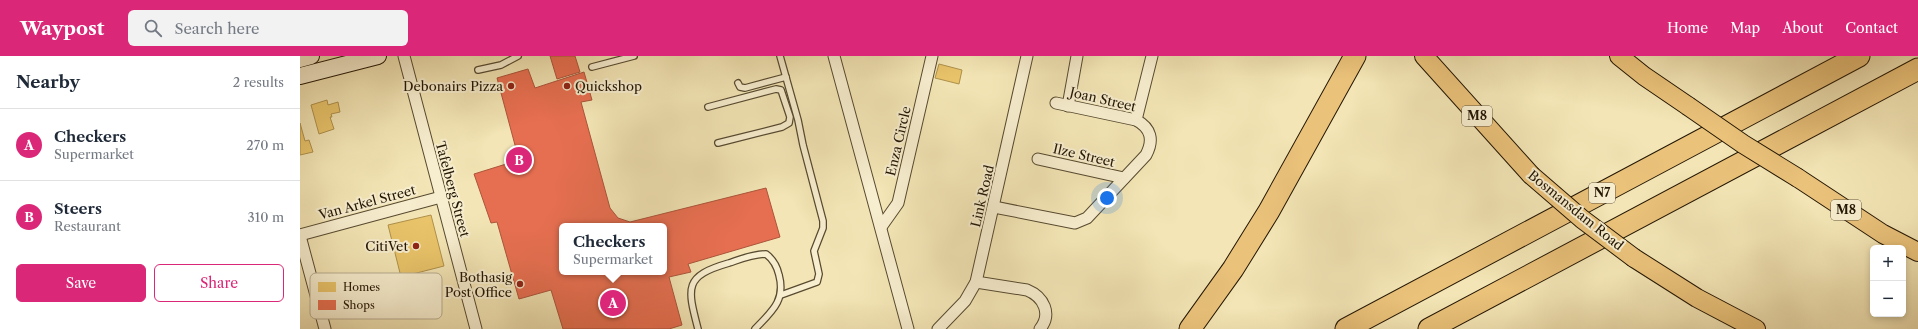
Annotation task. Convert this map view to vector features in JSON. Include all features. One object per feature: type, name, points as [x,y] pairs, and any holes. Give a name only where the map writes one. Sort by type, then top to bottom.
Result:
[{"type":"highway","points":[[1190,329],[1233,269],[1268,211],[1355,56]]},
{"type":"highway","name":"N7","points":[[1346,329],[1859,56]]},
{"type":"highway","points":[[1429,329],[1918,69]]},
{"type":"main road","name":"Bosmansdam Road","points":[[1424,56],[1531,175],[1582,219],[1634,258],[1698,298],[1756,329]]},
{"type":"main road","name":"M8","points":[[1619,56],[1644,76],[1743,144],[1883,234],[1918,252]]},
{"type":"street","points":[[300,59],[312,56]]},
{"type":"street","points":[[300,76],[378,56]]},
{"type":"street","name":"Tafelberg Street","points":[[404,56],[476,329]]},
{"type":"street","name":"Enza Circle","points":[[834,56],[908,329]]},
{"type":"street","name":"Enza Circle","points":[[881,226],[898,203],[932,56]]},
{"type":"street","name":"Link Road","points":[[938,329],[965,301],[976,282],[1027,56]]},
{"type":"street","name":"Joan Street","points":[[994,207],[1075,223],[1087,218],[1146,155],[1151,144],[1149,132],[1146,127],[1136,120],[1062,105],[1077,56]]},
{"type":"street","points":[[1136,120],[1152,56]]},
{"type":"street","name":"Ilze Street","points":[[1038,159],[1124,178]]},
{"type":"street","name":"Van Arkel Street","points":[[300,235],[441,196]]},
{"type":"street","points":[[300,235],[310,273]]},
{"type":"street","points":[[976,282],[1027,290],[1040,297],[1046,312],[1046,320],[1040,329]]},
{"type":"street","points":[[322,319],[325,329]]},
{"type":"lane","points":[[592,66],[634,56]]},
{"type":"lane","points":[[780,56],[798,120],[823,228],[814,251],[819,274],[817,282],[781,295]]},
{"type":"lane","points":[[478,70],[501,65],[514,57]]},
{"type":"lane","points":[[738,83],[740,87],[745,88],[786,77]]},
{"type":"lane","points":[[708,107],[776,89],[781,90],[786,102],[790,117],[789,123],[782,127],[718,143]]},
{"type":"lane","points":[[698,329],[691,305],[690,292],[696,278],[708,269],[766,254],[775,262],[778,269],[782,284],[781,295],[777,304],[755,329]]},
{"type":"building: Homes","points":[[939,64],[962,70],[959,84],[935,78]]},
{"type":"building: Homes","points":[[327,100],[328,105],[338,102],[340,112],[331,114],[332,117],[330,117],[334,129],[319,134],[311,105]]},
{"type":"building: Homes","points":[[300,123],[305,141],[309,140],[313,152],[300,155]]},
{"type":"building: Homes","name":"CitiVet","points":[[431,215],[444,266],[417,273],[400,273],[388,225]]},
{"type":"building: Shops","points":[[550,56],[575,56],[580,72],[557,79]]},
{"type":"building: Shops","points":[[528,69],[535,88],[584,72],[592,100],[581,102],[610,208],[618,218],[630,222],[766,188],[780,237],[688,264],[691,272],[669,277],[682,325],[669,329],[563,329],[551,290],[519,299],[497,222],[491,223],[474,174],[519,160],[497,78]]},
{"type":"place","name":"Debonairs Pizza","points":[[511,86]]},
{"type":"place","name":"Quickshop","points":[[567,86]]},
{"type":"place","name":"Steers","points":[[519,160]]},
{"type":"place","name":"CitiVet","points":[[416,246]]},
{"type":"place","name":"Bothasig Post Office","points":[[520,284]]},
{"type":"place","name":"Checkers","points":[[613,303]]}]
